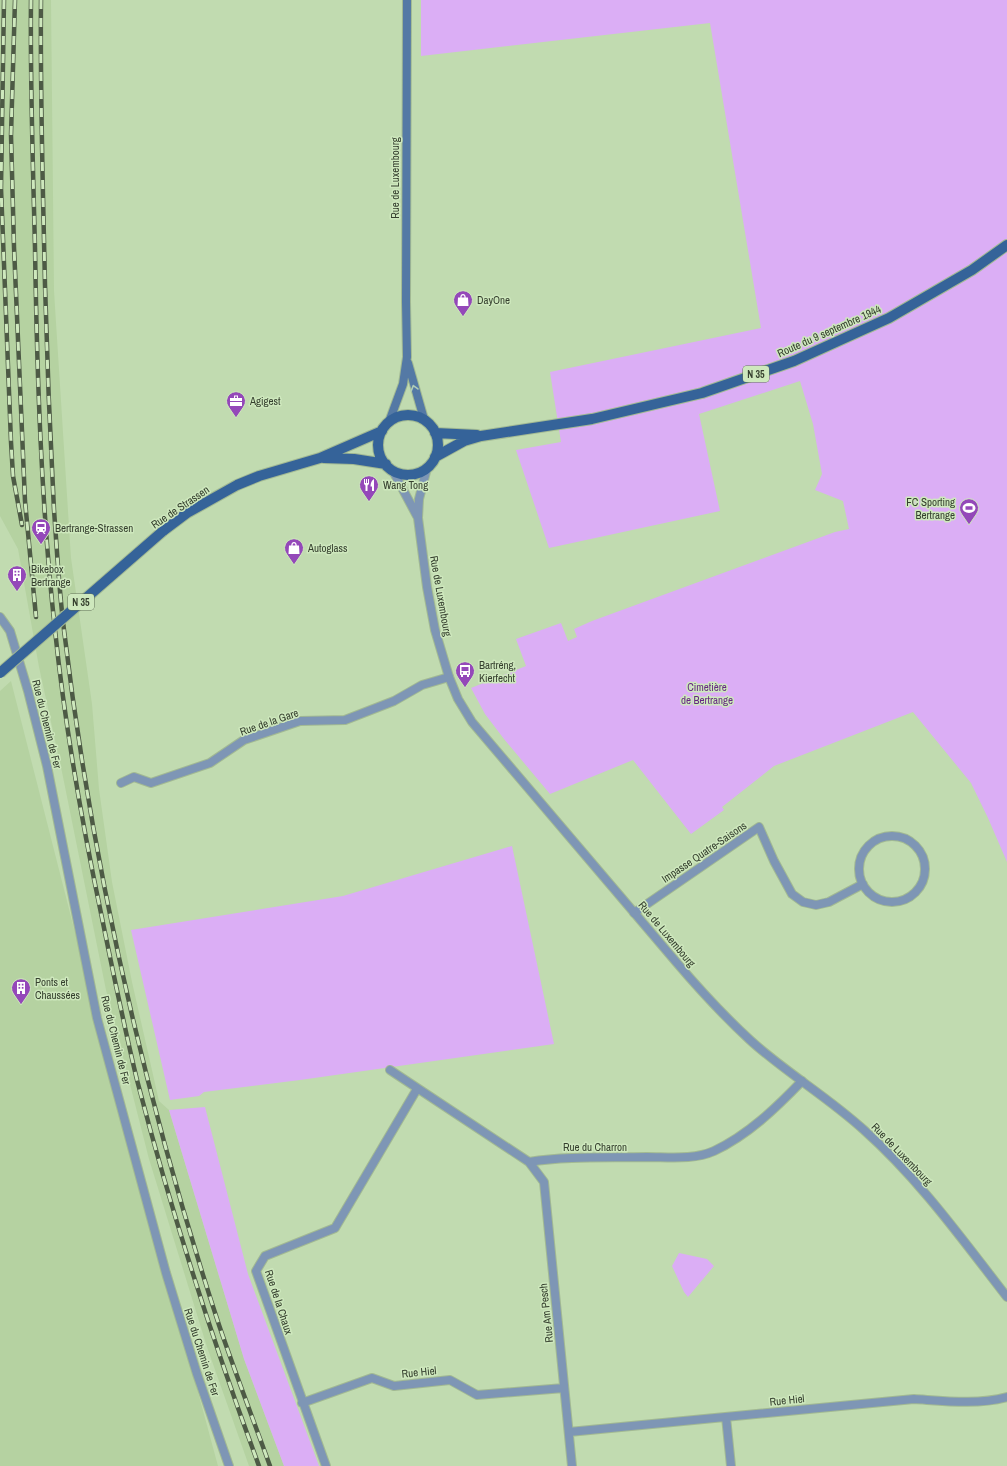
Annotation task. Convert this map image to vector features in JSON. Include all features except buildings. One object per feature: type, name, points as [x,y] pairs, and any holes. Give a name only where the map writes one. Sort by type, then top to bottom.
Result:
[{"type":"main road","name":"Rue de Luxembourg","points":[[389,422],[403,384],[407,356],[407,0]]},
{"type":"main road","name":"Route du 9 septembre 1944","points":[[435,457],[464,441],[481,436],[592,419],[702,393],[794,360],[889,318],[972,270],[1007,246]]},
{"type":"main road","name":"Rue de Luxembourg","points":[[407,356],[424,419]]},
{"type":"main road","points":[[406,415],[424,419],[431,425],[438,441],[438,449],[435,457],[427,468],[417,474],[405,474],[390,467],[381,456],[379,448],[379,439],[382,431],[389,422],[397,417],[406,415]]},
{"type":"main road","name":"Rue de Strassen","points":[[0,673],[163,531],[187,513],[237,485],[259,476],[320,458],[382,431]]},
{"type":"main road","name":"Route du 9 septembre 1944","points":[[435,433],[481,436]]},
{"type":"main road","name":"Rue de Strassen","points":[[320,458],[354,459],[390,467]]},
{"type":"street","name":"Rue de Luxembourg","points":[[390,467],[418,518]]},
{"type":"street","name":"Rue de Luxembourg","points":[[427,468],[419,498],[418,518],[427,587],[435,630],[450,678],[458,699],[472,722],[709,1000],[750,1040],[863,1129],[928,1196],[1007,1297]]},
{"type":"street","name":"Rue du Chemin de Fer","points":[[0,617],[10,631],[42,744],[97,1018],[160,1251],[197,1374],[229,1466]]},
{"type":"street","name":"Rue de la Gare","points":[[122,783],[134,777],[151,783],[210,763],[244,740],[300,721],[345,720],[394,701],[422,685],[450,678]]},
{"type":"street","name":"Impasse Quatre-Saisons","points":[[634,913],[759,827],[774,861],[792,894],[803,902],[816,905],[829,902],[863,884]]},
{"type":"street","points":[[889,836],[903,837],[914,844],[924,859],[925,873],[922,882],[916,892],[907,898],[896,901],[883,900],[871,894],[863,884],[859,873],[861,859],[867,847],[877,839],[889,836]]},
{"type":"street","points":[[390,1070],[528,1162]]},
{"type":"street","name":"Rue du Charron","points":[[528,1162],[556,1158],[688,1157],[713,1151],[756,1125],[782,1102],[802,1081]]},
{"type":"street","name":"Rue de la Chaux","points":[[326,1466],[302,1403],[256,1271],[265,1256],[336,1228],[417,1089]]},
{"type":"street","name":"Rue Am Pesch","points":[[528,1162],[544,1182],[572,1466]]},
{"type":"street","name":"Rue Hiel","points":[[302,1403],[372,1378],[394,1386],[450,1380],[477,1395],[564,1388]]},
{"type":"street","name":"Rue Hiel","points":[[569,1432],[914,1400],[956,1402],[991,1401],[1007,1397]]},
{"type":"street","points":[[726,1417],[731,1466]]},
{"type":"shaded area","points":[[0,0],[51,0],[54,291],[71,558],[92,704],[99,789],[112,882],[132,982],[159,1101],[169,1110],[244,1359],[284,1466],[249,1466],[207,1347],[149,1159],[106,990],[39,667],[18,549],[0,516]]},
{"type":"shaded area","points":[[11,681],[97,1019],[218,1466],[0,1466],[0,691]]},
{"type":"green space","name":"Cimetière de Bertrange","points":[[421,0],[1007,0],[1007,862],[971,783],[913,712],[774,766],[722,807],[724,810],[691,834],[633,760],[550,794],[485,714],[471,688],[526,666],[516,639],[561,623],[568,641],[577,637],[574,629],[592,621],[835,532],[849,529],[843,501],[815,490],[822,474],[813,424],[800,381],[699,414],[720,511],[549,548],[516,450],[561,442],[550,372],[761,328],[710,23],[421,56]]},
{"type":"green space","points":[[512,846],[554,1044],[204,1092],[199,1096],[170,1100],[131,930],[343,896]]},
{"type":"green space","points":[[205,1107],[248,1274],[319,1466],[284,1466],[244,1359],[169,1110]]},
{"type":"green space","points":[[679,1253],[707,1259],[714,1266],[688,1297],[684,1292],[672,1266]]},
{"type":"railway","points":[[4,0],[1,188],[13,476],[22,525]]},
{"type":"railway","points":[[15,0],[11,135],[14,247],[25,501],[36,617]]},
{"type":"railway","points":[[31,0],[32,124],[40,439],[50,582],[69,739],[95,882],[137,1080],[164,1178],[193,1274],[225,1371],[259,1466]]},
{"type":"railway","points":[[41,0],[43,214],[51,454],[61,600],[76,718],[106,894],[124,981],[145,1068],[192,1240],[219,1325],[270,1466]]},
{"type":"place","name":"DayOne","points":[[463,317]]},
{"type":"place","name":"Agigest","points":[[236,418]]},
{"type":"place","name":"Wang Tong","points":[[369,502]]},
{"type":"place","name":"FC Sporting Bertrange","points":[[969,525]]},
{"type":"place","name":"Bertrange-Strassen","points":[[41,545]]},
{"type":"place","name":"Autoglass","points":[[294,565]]},
{"type":"place","name":"Bikebox Bertrange","points":[[17,592]]},
{"type":"place","name":"Bartréng, Kierfecht","points":[[465,688]]},
{"type":"place","name":"Ponts et Chaussées","points":[[21,1005]]}]
